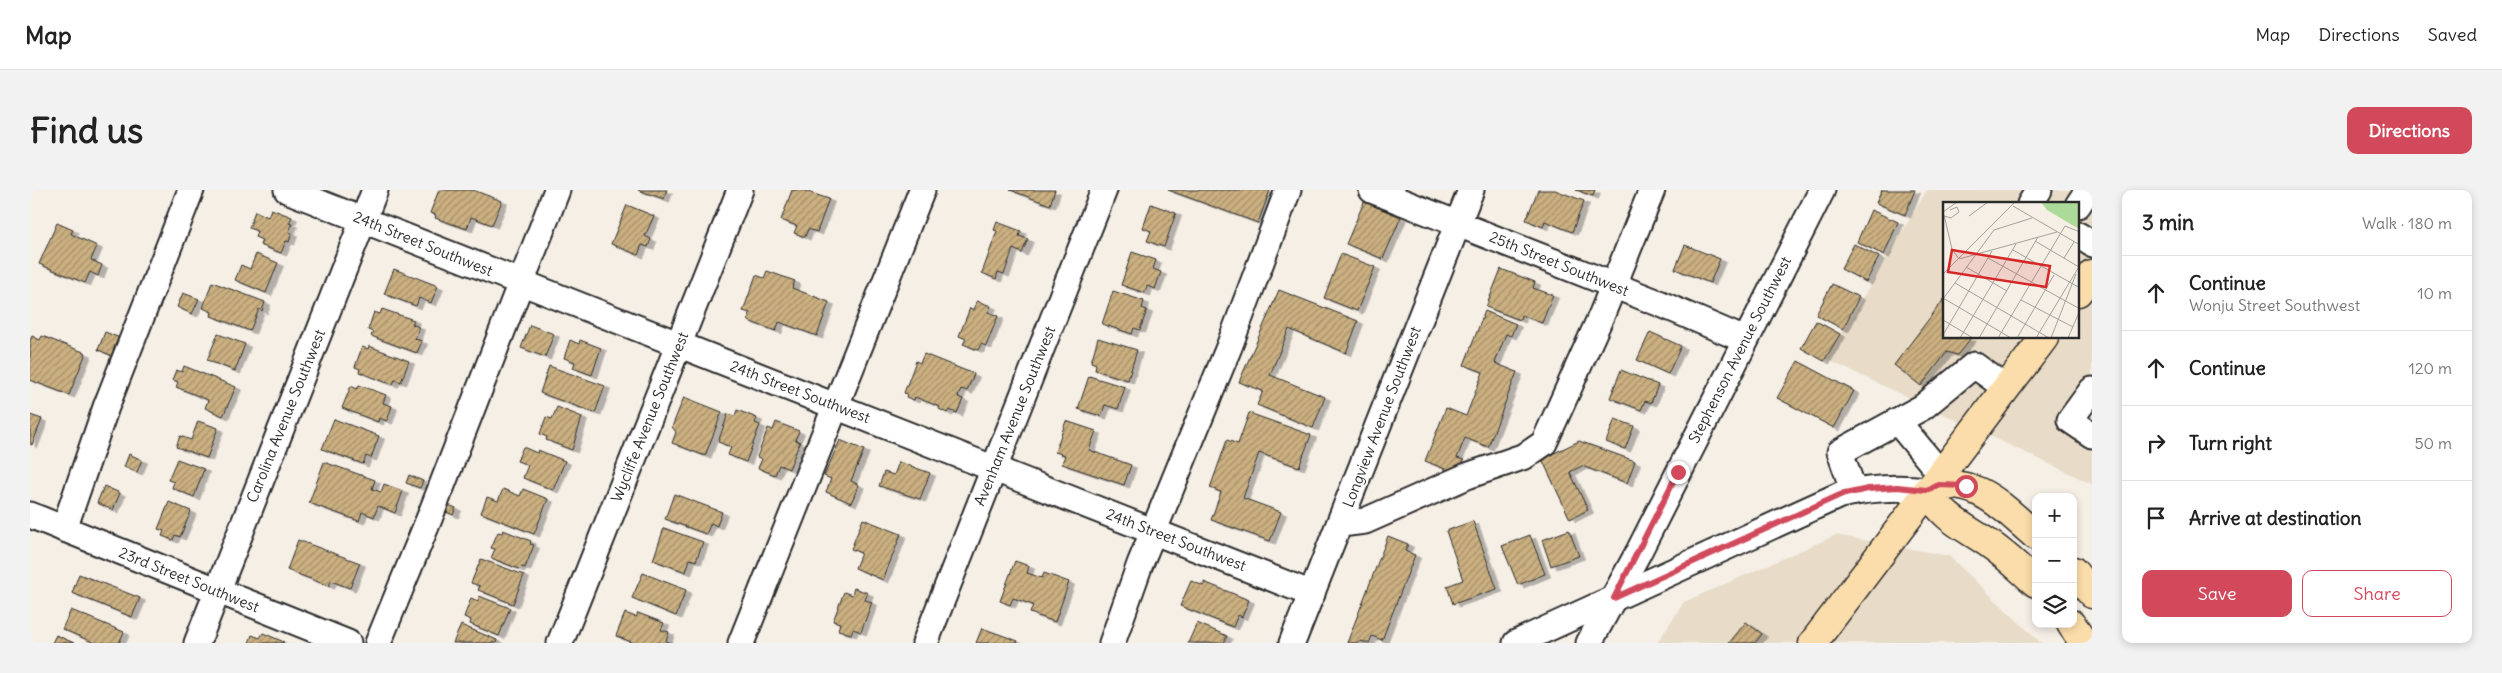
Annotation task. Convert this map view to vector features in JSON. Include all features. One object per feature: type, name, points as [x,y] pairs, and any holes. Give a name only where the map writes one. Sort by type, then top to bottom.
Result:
[{"type":"main road","points":[[2080,289],[2092,274]]},
{"type":"main road","points":[[1813,643],[1933,481],[2043,339]]},
{"type":"main road","points":[[1933,481],[1980,491],[2032,533]]},
{"type":"main road","points":[[1933,481],[1936,506],[1948,519],[1990,544],[2032,580]]},
{"type":"main road","points":[[2077,576],[2092,594]]},
{"type":"main road","points":[[2074,628],[2084,643]]},
{"type":"street","points":[[64,529],[106,407],[192,190]]},
{"type":"street","name":"24th Street Southwest","points":[[287,190],[1312,594]]},
{"type":"street","name":"Carolina Avenue Southwest","points":[[197,643],[375,190]]},
{"type":"street","points":[[378,643],[429,519],[557,190]]},
{"type":"street","name":"Wycliffe Avenue Southwest","points":[[560,643],[740,190]]},
{"type":"street","points":[[741,643],[922,190]]},
{"type":"street","name":"Avenham Avenue Southwest","points":[[925,643],[1104,190]]},
{"type":"street","points":[[1112,643],[1288,190]]},
{"type":"street","name":"25th Street Southwest","points":[[1372,190],[1745,340]]},
{"type":"street","name":"Longview Avenue Southwest","points":[[1292,643],[1470,190]]},
{"type":"street","points":[[1340,524],[1365,521],[1449,484],[1525,456],[1544,443],[1614,286],[1652,190]]},
{"type":"street","name":"Stephenson Avenue Southwest","points":[[1589,643],[1614,598],[1822,190]]},
{"type":"street","points":[[2031,202],[2038,190]]},
{"type":"street","points":[[2080,202],[2088,190]]},
{"type":"street","points":[[2080,236],[2092,244]]},
{"type":"street","points":[[1854,492],[1840,452],[1923,407],[1974,365],[2006,388]]},
{"type":"street","points":[[2092,390],[2070,420],[2092,435]]},
{"type":"street","points":[[1516,643],[1824,501],[1854,492],[1933,481],[1897,422]]},
{"type":"street","name":"23rd Street Southwest","points":[[30,516],[348,643]]},
{"type":"shaded area","points":[[1927,190],[2092,190],[2092,484],[1826,359]]},
{"type":"shaded area","points":[[1836,535],[1949,556],[2041,643],[1657,643],[1684,602]]},
{"type":"building","points":[[439,190],[473,190],[502,201],[492,225],[471,217],[467,229],[435,218],[436,215],[430,213]]},
{"type":"building","points":[[638,190],[667,190],[664,199]]},
{"type":"building","points":[[792,190],[802,190],[829,199],[817,232],[808,229],[805,237],[794,233],[797,226],[781,220]]},
{"type":"building","points":[[1010,190],[1055,190],[1050,205]]},
{"type":"building","points":[[1168,190],[1270,190],[1258,223]]},
{"type":"building","points":[[1538,190],[1555,190],[1584,201],[1572,232],[1545,221],[1543,227],[1526,220]]},
{"type":"building","points":[[1576,190],[1595,190],[1593,196]]},
{"type":"building","points":[[1882,190],[1915,190],[1905,215],[1876,203]]},
{"type":"building","points":[[1364,202],[1401,217],[1383,259],[1346,244]]},
{"type":"building","points":[[1151,204],[1176,213],[1164,247],[1147,241],[1151,231],[1143,228]]},
{"type":"building","points":[[627,205],[654,216],[645,236],[651,239],[648,247],[642,245],[638,255],[611,244]]},
{"type":"building","points":[[271,209],[292,217],[289,223],[292,224],[289,232],[292,233],[289,242],[286,241],[281,253],[260,245],[262,240],[255,237],[257,231],[249,228],[255,211],[268,217]]},
{"type":"building","points":[[1871,210],[1898,222],[1884,255],[1857,242]]},
{"type":"building","points":[[997,222],[1021,231],[1019,236],[1028,239],[1022,253],[1013,249],[1004,274],[998,272],[996,279],[982,273],[997,231],[994,230]]},
{"type":"building","points":[[57,223],[73,230],[71,234],[97,246],[91,260],[102,265],[98,276],[90,272],[85,283],[39,264]]},
{"type":"building","points":[[1854,244],[1879,257],[1866,282],[1841,269]]},
{"type":"building","points":[[1685,245],[1720,259],[1710,283],[1675,269]]},
{"type":"building","points":[[1132,252],[1156,260],[1153,269],[1161,272],[1155,289],[1147,286],[1145,293],[1121,285]]},
{"type":"building","points":[[256,254],[278,263],[266,293],[235,280],[241,265],[250,269]]},
{"type":"building","points":[[1341,254],[1375,267],[1357,311],[1324,298]]},
{"type":"building","points":[[394,269],[438,286],[431,303],[419,298],[416,306],[384,294]]},
{"type":"building","points":[[1501,269],[1535,282],[1533,288],[1553,295],[1542,323],[1521,315],[1520,320],[1486,307]]},
{"type":"building","points":[[767,271],[795,281],[792,288],[829,302],[817,336],[779,322],[776,331],[748,321],[750,313],[743,311],[756,275],[764,278]]},
{"type":"building","points":[[212,282],[265,302],[262,311],[259,309],[250,331],[211,316],[212,312],[203,308]]},
{"type":"building","points":[[1832,284],[1859,297],[1843,329],[1816,315]]},
{"type":"building","points":[[1279,290],[1358,321],[1346,353],[1289,329],[1270,375],[1325,397],[1313,428],[1257,405],[1263,391],[1239,382]]},
{"type":"building","points":[[1113,291],[1144,301],[1142,308],[1147,310],[1140,330],[1134,328],[1132,334],[1102,324]]},
{"type":"building","points":[[183,293],[199,299],[192,314],[177,307]]},
{"type":"building","points":[[1943,300],[1943,339],[1970,339],[1957,355],[1947,352],[1921,386],[1894,365]]},
{"type":"building","points":[[977,301],[991,306],[988,312],[998,316],[986,346],[981,344],[978,350],[963,344],[966,339],[959,336],[970,308],[974,310]]},
{"type":"building","points":[[382,309],[414,320],[412,324],[419,327],[415,339],[422,341],[417,353],[371,336],[373,332],[368,330],[374,312],[380,314]]},
{"type":"building","points":[[1485,311],[1516,324],[1511,336],[1506,334],[1495,363],[1517,372],[1488,447],[1465,438],[1457,458],[1464,460],[1458,474],[1425,461],[1446,408],[1466,416],[1483,372],[1464,365]]},
{"type":"building","points":[[1816,321],[1840,334],[1824,361],[1801,348]]},
{"type":"building","points":[[530,325],[554,334],[545,357],[521,348]]},
{"type":"building","points":[[105,332],[120,338],[113,356],[98,350]]},
{"type":"building","points":[[1650,332],[1681,346],[1668,374],[1637,360]]},
{"type":"building","points":[[218,334],[245,344],[235,371],[207,360]]},
{"type":"building","points":[[32,336],[40,340],[42,336],[86,353],[69,395],[30,380],[30,341]]},
{"type":"building","points":[[1098,338],[1137,350],[1128,380],[1095,370],[1096,364],[1091,362]]},
{"type":"building","points":[[570,340],[579,344],[580,340],[601,348],[592,375],[573,368],[575,362],[564,358]]},
{"type":"building","points":[[369,346],[409,361],[401,382],[395,380],[393,384],[359,372],[360,369],[355,367],[362,347],[368,349]]},
{"type":"building","points":[[924,354],[974,374],[967,391],[961,389],[958,397],[963,399],[957,413],[949,410],[947,413],[939,409],[940,407],[915,397],[914,400],[906,397],[907,394],[904,393],[916,361],[920,363]]},
{"type":"building","points":[[1798,361],[1854,391],[1834,428],[1777,398]]},
{"type":"building","points":[[184,366],[236,387],[223,416],[205,408],[208,400],[176,387],[178,382],[172,380],[176,370],[182,372]]},
{"type":"building","points":[[549,366],[605,386],[595,413],[540,393]]},
{"type":"building","points":[[1621,370],[1658,385],[1651,403],[1645,401],[1641,410],[1610,398]]},
{"type":"building","points":[[1089,376],[1125,387],[1118,409],[1105,405],[1101,416],[1078,409]]},
{"type":"building","points":[[359,385],[386,395],[383,403],[392,406],[387,421],[379,418],[378,422],[342,408],[351,386],[357,389]]},
{"type":"building","points":[[684,397],[722,412],[705,456],[672,443],[676,432],[672,427]]},
{"type":"building","points":[[557,407],[582,417],[572,450],[546,440],[547,437],[540,434],[546,417],[552,419]]},
{"type":"building","points":[[737,410],[757,418],[755,423],[760,425],[746,462],[728,455],[731,447],[718,442],[728,414],[735,416]]},
{"type":"building","points":[[1249,413],[1311,435],[1299,467],[1259,453],[1243,498],[1281,512],[1270,541],[1211,520],[1221,492],[1210,488],[1227,440],[1238,444]]},
{"type":"building","points":[[30,415],[42,419],[32,445],[30,444]]},
{"type":"building","points":[[334,419],[379,436],[371,458],[366,456],[363,464],[322,449]]},
{"type":"building","points":[[1615,419],[1634,426],[1625,449],[1606,442]]},
{"type":"building","points":[[198,421],[218,428],[207,458],[176,447],[180,436],[191,440]]},
{"type":"building","points":[[1066,421],[1096,431],[1089,450],[1131,465],[1124,485],[1062,464],[1065,455],[1055,452]]},
{"type":"building","points":[[776,422],[799,431],[795,440],[800,442],[789,469],[779,465],[775,475],[758,468],[762,459],[757,457],[768,428],[773,430]]},
{"type":"building","points":[[840,440],[864,450],[851,481],[859,485],[851,503],[826,492],[831,479],[824,476]]},
{"type":"building","points":[[1579,441],[1635,461],[1627,483],[1582,466],[1570,472],[1588,510],[1570,519],[1542,459]]},
{"type":"building","points":[[523,447],[537,453],[538,450],[565,461],[553,490],[523,478],[528,465],[517,461]]},
{"type":"building","points":[[129,454],[142,460],[137,472],[124,467]]},
{"type":"building","points":[[177,459],[204,469],[194,497],[172,488],[174,482],[168,480]]},
{"type":"building","points":[[324,462],[375,480],[372,489],[381,492],[384,484],[403,491],[395,513],[378,506],[374,517],[362,512],[359,521],[309,503]]},
{"type":"building","points":[[899,462],[930,473],[920,499],[879,486],[884,472],[894,475]]},
{"type":"building","points":[[409,475],[423,481],[420,488],[406,483]]},
{"type":"building","points":[[104,486],[120,493],[113,510],[97,503]]},
{"type":"building","points":[[503,489],[520,496],[523,489],[548,499],[534,534],[481,513],[487,497],[498,501]]},
{"type":"building","points":[[674,494],[722,512],[717,526],[711,523],[706,534],[665,519]]},
{"type":"building","points":[[169,502],[191,511],[180,537],[175,535],[173,540],[162,536],[164,531],[158,529]]},
{"type":"building","points":[[443,503],[456,508],[453,515],[440,509]]},
{"type":"building","points":[[863,519],[901,534],[883,580],[855,568],[861,553],[851,549]]},
{"type":"building","points":[[1473,521],[1497,589],[1453,604],[1447,586],[1463,580],[1446,531]]},
{"type":"building","points":[[664,528],[703,542],[696,561],[690,559],[686,572],[653,560]]},
{"type":"building","points":[[503,530],[531,541],[530,544],[534,545],[525,568],[521,567],[519,569],[491,558],[495,549],[491,548],[498,532],[502,533]]},
{"type":"building","points":[[1569,530],[1579,556],[1551,566],[1542,540]]},
{"type":"building","points":[[1530,535],[1545,574],[1518,585],[1502,546]]},
{"type":"building","points":[[1388,536],[1408,544],[1405,551],[1415,555],[1382,640],[1372,636],[1369,643],[1360,641],[1359,643],[1347,643]]},
{"type":"building","points":[[298,540],[360,563],[350,588],[331,581],[329,586],[287,570]]},
{"type":"building","points":[[481,559],[524,575],[513,604],[478,590],[480,586],[471,583]]},
{"type":"building","points":[[1015,561],[1029,566],[1027,573],[1042,578],[1044,573],[1069,582],[1055,622],[1030,613],[1033,605],[1013,598],[1010,605],[1000,601]]},
{"type":"building","points":[[643,573],[686,590],[676,616],[632,598]]},
{"type":"building","points":[[79,574],[140,598],[132,617],[72,593]]},
{"type":"building","points":[[1191,581],[1204,586],[1204,582],[1249,600],[1242,617],[1238,615],[1233,627],[1180,606]]},
{"type":"building","points":[[854,588],[868,593],[865,600],[872,602],[861,632],[853,629],[851,634],[838,630],[840,623],[833,621],[844,592],[852,595]]},
{"type":"building","points":[[479,596],[510,608],[499,636],[470,624],[471,620],[464,617],[471,598],[478,601]]},
{"type":"building","points":[[71,610],[124,632],[119,643],[95,643],[62,629]]},
{"type":"building","points":[[625,613],[636,617],[638,613],[664,623],[661,630],[669,632],[666,641],[672,643],[634,643],[616,636]]},
{"type":"building","points":[[1746,622],[1762,634],[1755,643],[1729,643]]},
{"type":"building","points":[[1197,623],[1227,636],[1224,643],[1188,643]]},
{"type":"building","points":[[461,625],[497,640],[496,643],[453,643]]},
{"type":"building","points":[[982,628],[1018,641],[1017,643],[976,643]]},
{"type":"building","points":[[263,633],[284,642],[249,643],[252,635],[260,638]]},
{"type":"building","points":[[56,635],[74,643],[52,643]]},
{"type":"route","points":[[1678,472],[1614,598],[1840,495],[1868,489],[1897,487],[1926,490],[1939,485],[1966,486]]}]
